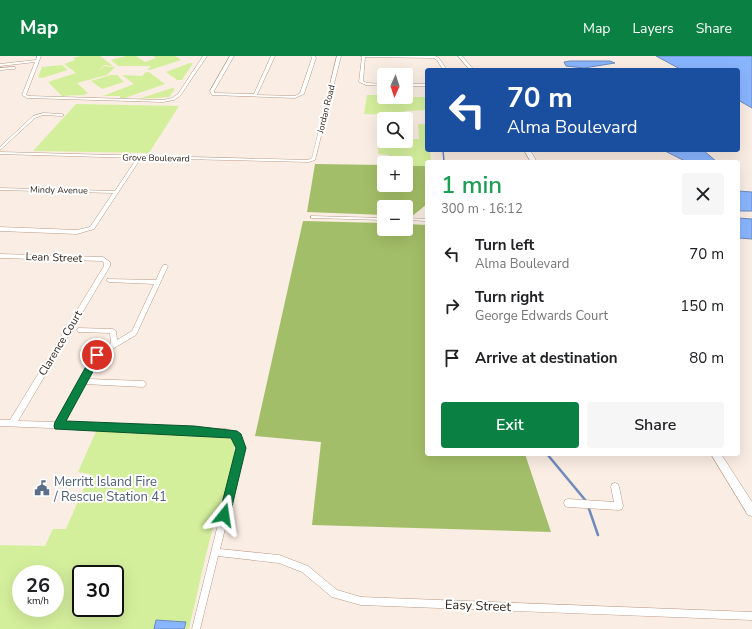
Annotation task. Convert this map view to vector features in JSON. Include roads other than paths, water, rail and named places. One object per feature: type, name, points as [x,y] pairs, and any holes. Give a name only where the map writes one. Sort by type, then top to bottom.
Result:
[{"type":"street","points":[[39,56],[24,95],[29,98],[166,101],[179,95],[205,56]]},
{"type":"street","points":[[232,56],[212,91],[213,94],[300,96],[314,58],[313,56]]},
{"type":"street","points":[[256,96],[273,56]]},
{"type":"street","name":"Jordan Road","points":[[311,160],[315,156],[339,56]]},
{"type":"street","points":[[377,84],[362,83],[360,80],[364,56],[435,57],[444,68]]},
{"type":"street","points":[[460,56],[470,68]]},
{"type":"street","points":[[0,65],[37,63]]},
{"type":"street","points":[[0,69],[37,63]]},
{"type":"street","points":[[413,85],[425,85]]},
{"type":"street","points":[[0,149],[34,117],[43,114],[62,115]]},
{"type":"street","name":"Grove Boulevard","points":[[0,153],[298,161],[311,160]]},
{"type":"street","points":[[0,229],[77,232],[88,230],[96,226],[140,157]]},
{"type":"street","name":"Mindy Avenue","points":[[0,189],[117,192]]},
{"type":"street","points":[[313,217],[377,219]]},
{"type":"street","points":[[413,219],[425,220]]},
{"type":"street","name":"Lean Street","points":[[0,256],[103,259],[107,262]]},
{"type":"street","name":"Clarence Court","points":[[12,424],[107,266],[107,262]]},
{"type":"street","points":[[59,426],[97,355],[134,333],[165,266]]},
{"type":"street","points":[[109,280],[157,282]]},
{"type":"street","points":[[80,330],[113,332],[114,344]]},
{"type":"street","points":[[82,382],[143,384]]},
{"type":"street","points":[[0,423],[226,432],[238,437],[241,448],[196,629]]},
{"type":"street","points":[[717,456],[752,511]]},
{"type":"street","points":[[568,503],[619,506],[616,487]]},
{"type":"street","name":"Easy Street","points":[[216,552],[266,556],[293,563],[305,569],[335,594],[361,601],[752,616]]},
{"type":"water","points":[[656,56],[752,56],[752,108],[740,101],[740,68],[678,68]]},
{"type":"water","points":[[610,61],[615,63],[584,68],[566,66],[564,62]]},
{"type":"water","points":[[667,152],[705,152],[715,160],[683,160]]},
{"type":"water","points":[[740,191],[752,192],[752,211],[740,211]]},
{"type":"water","points":[[740,218],[752,219],[752,239],[740,238]]},
{"type":"water","points":[[156,620],[186,622],[184,629],[154,629]]},
{"type":"waterway","points":[[443,152],[444,160]]},
{"type":"waterway","points":[[549,456],[586,501]]},
{"type":"waterway","points":[[588,506],[598,535]]},
{"type":"place","name":"Merritt Island Fire / Rescue Station 41","points":[[42,488]]}]
